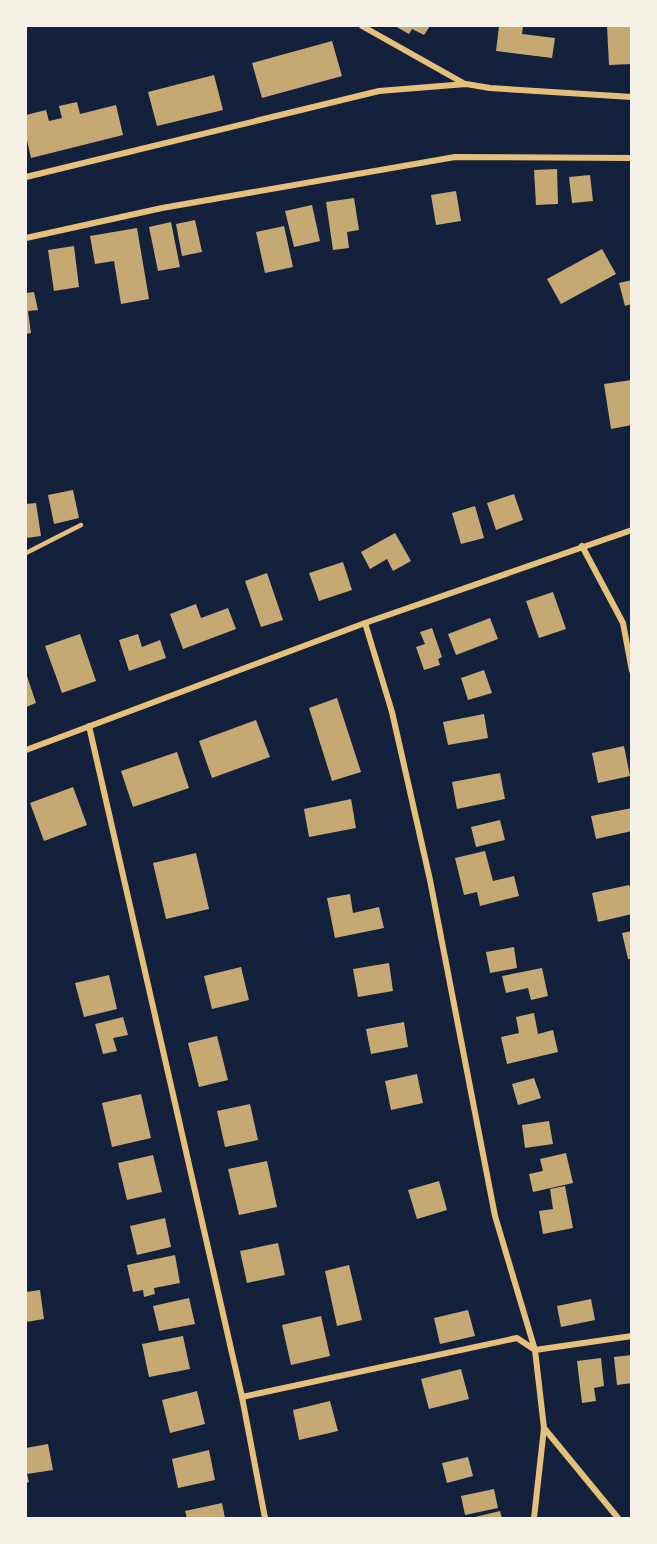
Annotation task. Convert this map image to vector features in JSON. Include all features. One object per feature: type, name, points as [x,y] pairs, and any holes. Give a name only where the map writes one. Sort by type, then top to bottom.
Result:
[{"type":"street","points":[[362,26],[466,84]]},
{"type":"street","points":[[26,177],[379,91],[466,84],[490,88],[632,97]]},
{"type":"street","points":[[26,238],[162,208],[455,157],[632,158]]},
{"type":"street","points":[[26,750],[364,623],[632,530]]},
{"type":"street","points":[[582,546],[623,623],[632,671]]},
{"type":"street","points":[[364,623],[392,712],[428,869],[495,1216],[535,1350],[544,1428],[534,1518]]},
{"type":"street","points":[[89,726],[242,1397],[266,1518]]},
{"type":"street","points":[[242,1397],[517,1338],[535,1350],[632,1336]]},
{"type":"street","points":[[544,1428],[618,1518]]},
{"type":"lane","points":[[26,554],[81,525]]},
{"type":"building","points":[[395,26],[430,26],[424,35],[412,29],[409,34]]},
{"type":"building","points":[[499,26],[523,26],[522,34],[555,38],[552,58],[496,51]]},
{"type":"building","points":[[607,26],[630,26],[632,64],[609,65]]},
{"type":"building","points":[[332,41],[342,76],[262,98],[252,63]]},
{"type":"building","points":[[214,75],[223,110],[157,126],[148,92]]},
{"type":"building","points":[[77,102],[80,114],[116,105],[123,135],[31,158],[26,136],[26,115],[46,110],[49,121],[62,118],[59,106]]},
{"type":"building","points":[[557,169],[558,204],[536,205],[534,170]]},
{"type":"building","points":[[590,175],[593,201],[572,203],[569,177]]},
{"type":"building","points":[[456,191],[461,221],[436,225],[431,195]]},
{"type":"building","points":[[354,198],[359,230],[347,232],[349,248],[333,250],[326,202]]},
{"type":"building","points":[[312,205],[320,241],[294,247],[285,211]]},
{"type":"building","points":[[195,220],[202,252],[182,256],[176,224]]},
{"type":"building","points":[[171,222],[180,267],[158,271],[149,227]]},
{"type":"building","points":[[284,226],[293,267],[265,273],[256,232]]},
{"type":"building","points":[[137,228],[149,299],[121,304],[114,261],[95,264],[90,236]]},
{"type":"building","points":[[74,246],[79,287],[54,291],[48,250]]},
{"type":"building","points":[[602,249],[616,274],[561,304],[547,279]]},
{"type":"building","points":[[632,280],[632,304],[625,306],[619,283]]},
{"type":"building","points":[[34,292],[38,310],[28,311],[31,333],[26,334],[26,293]]},
{"type":"building","points":[[632,380],[632,425],[611,429],[604,384]]},
{"type":"building","points":[[73,490],[79,518],[54,524],[48,495]]},
{"type":"building","points":[[514,494],[523,520],[496,530],[487,503]]},
{"type":"building","points":[[36,503],[41,536],[26,538],[26,504]]},
{"type":"building","points":[[475,506],[484,538],[461,544],[452,513]]},
{"type":"building","points":[[395,533],[411,561],[393,571],[387,559],[370,569],[361,552]]},
{"type":"building","points":[[343,562],[352,590],[319,601],[309,573]]},
{"type":"building","points":[[267,573],[283,620],[261,627],[245,581]]},
{"type":"building","points":[[553,592],[566,629],[539,638],[526,601]]},
{"type":"building","points":[[196,604],[201,618],[228,608],[236,629],[183,649],[170,614]]},
{"type":"building","points":[[490,618],[498,639],[456,655],[448,634]]},
{"type":"building","points":[[432,628],[442,657],[438,659],[440,665],[424,670],[416,647],[425,644],[420,632]]},
{"type":"building","points":[[80,634],[96,681],[62,693],[45,646]]},
{"type":"building","points":[[138,634],[142,647],[160,640],[166,658],[129,671],[119,640]]},
{"type":"building","points":[[484,670],[492,693],[468,700],[461,678]]},
{"type":"building","points":[[26,673],[36,703],[26,707]]},
{"type":"building","points":[[337,698],[361,772],[332,781],[309,708]]},
{"type":"building","points":[[484,714],[488,738],[448,745],[443,722]]},
{"type":"building","points":[[256,720],[270,757],[212,778],[199,741]]},
{"type":"building","points":[[624,746],[630,776],[598,783],[592,753]]},
{"type":"building","points":[[177,752],[189,788],[133,807],[121,771]]},
{"type":"building","points":[[500,773],[505,799],[457,809],[452,782]]},
{"type":"building","points":[[73,787],[87,825],[44,841],[30,803]]},
{"type":"building","points":[[351,799],[356,828],[309,837],[304,809]]},
{"type":"building","points":[[632,808],[632,831],[596,839],[591,816]]},
{"type":"building","points":[[500,820],[505,840],[476,847],[471,827]]},
{"type":"building","points":[[485,851],[493,881],[514,876],[519,896],[480,906],[477,892],[464,895],[455,858]]},
{"type":"building","points":[[196,853],[209,909],[166,919],[153,863]]},
{"type":"building","points":[[629,885],[632,892],[632,914],[598,922],[592,893]]},
{"type":"building","points":[[350,894],[353,913],[379,907],[384,928],[335,938],[327,898]]},
{"type":"building","points":[[632,931],[632,959],[628,959],[622,933]]},
{"type":"building","points":[[514,947],[517,968],[490,973],[486,952]]},
{"type":"building","points":[[389,963],[393,991],[358,997],[353,969]]},
{"type":"building","points":[[241,967],[249,1000],[212,1009],[204,976]]},
{"type":"building","points":[[542,968],[548,996],[531,1000],[528,988],[506,993],[502,976]]},
{"type":"building","points":[[109,975],[117,1009],[84,1017],[75,983]]},
{"type":"building","points":[[534,1013],[538,1034],[553,1030],[558,1052],[507,1064],[501,1037],[519,1033],[516,1017]]},
{"type":"building","points":[[123,1017],[128,1035],[113,1038],[117,1051],[103,1054],[95,1024]]},
{"type":"building","points":[[404,1022],[408,1047],[371,1054],[366,1029]]},
{"type":"building","points":[[217,1036],[228,1080],[199,1087],[188,1043]]},
{"type":"building","points":[[417,1074],[423,1103],[391,1110],[385,1081]]},
{"type":"building","points":[[534,1078],[541,1098],[518,1105],[512,1084]]},
{"type":"building","points":[[141,1094],[151,1138],[112,1147],[102,1103]]},
{"type":"building","points":[[250,1104],[258,1140],[225,1147],[217,1111]]},
{"type":"building","points":[[549,1121],[553,1144],[525,1148],[522,1125]]},
{"type":"building","points":[[566,1153],[573,1183],[533,1192],[529,1174],[543,1171],[540,1159]]},
{"type":"building","points":[[153,1155],[162,1192],[127,1200],[118,1163]]},
{"type":"building","points":[[267,1161],[277,1207],[239,1215],[228,1169]]},
{"type":"building","points":[[439,1181],[447,1210],[417,1219],[408,1190]]},
{"type":"building","points":[[565,1186],[573,1228],[543,1234],[539,1211],[553,1209],[550,1189]]},
{"type":"building","points":[[165,1218],[171,1247],[137,1255],[130,1226]]},
{"type":"building","points":[[278,1243],[285,1275],[247,1283],[240,1251]]},
{"type":"building","points":[[175,1255],[180,1283],[154,1288],[155,1294],[144,1297],[143,1290],[133,1292],[127,1265]]},
{"type":"building","points":[[349,1265],[362,1320],[337,1326],[325,1271]]},
{"type":"building","points":[[40,1290],[44,1319],[26,1322],[26,1292]]},
{"type":"building","points":[[189,1298],[195,1324],[159,1331],[153,1306]]},
{"type":"building","points":[[591,1299],[595,1320],[561,1327],[557,1306]]},
{"type":"building","points":[[468,1310],[475,1336],[440,1344],[434,1318]]},
{"type":"building","points":[[321,1316],[330,1356],[291,1365],[282,1325]]},
{"type":"building","points":[[183,1336],[190,1369],[149,1377],[142,1344]]},
{"type":"building","points":[[632,1355],[632,1383],[617,1385],[614,1357]]},
{"type":"building","points":[[601,1358],[604,1386],[594,1388],[596,1401],[582,1403],[577,1361]]},
{"type":"building","points":[[461,1369],[469,1399],[429,1409],[421,1379]]},
{"type":"building","points":[[197,1391],[205,1424],[170,1433],[162,1400]]},
{"type":"building","points":[[330,1401],[338,1431],[299,1440],[293,1410]]},
{"type":"building","points":[[48,1444],[53,1470],[27,1474],[29,1482],[26,1483],[26,1448]]},
{"type":"building","points":[[209,1450],[215,1480],[178,1488],[172,1459]]},
{"type":"building","points":[[468,1457],[473,1476],[447,1483],[442,1463]]},
{"type":"building","points":[[494,1489],[498,1508],[465,1515],[461,1496]]},
{"type":"building","points":[[222,1503],[225,1518],[187,1518],[185,1511]]},
{"type":"building","points":[[500,1511],[502,1518],[471,1518]]}]
